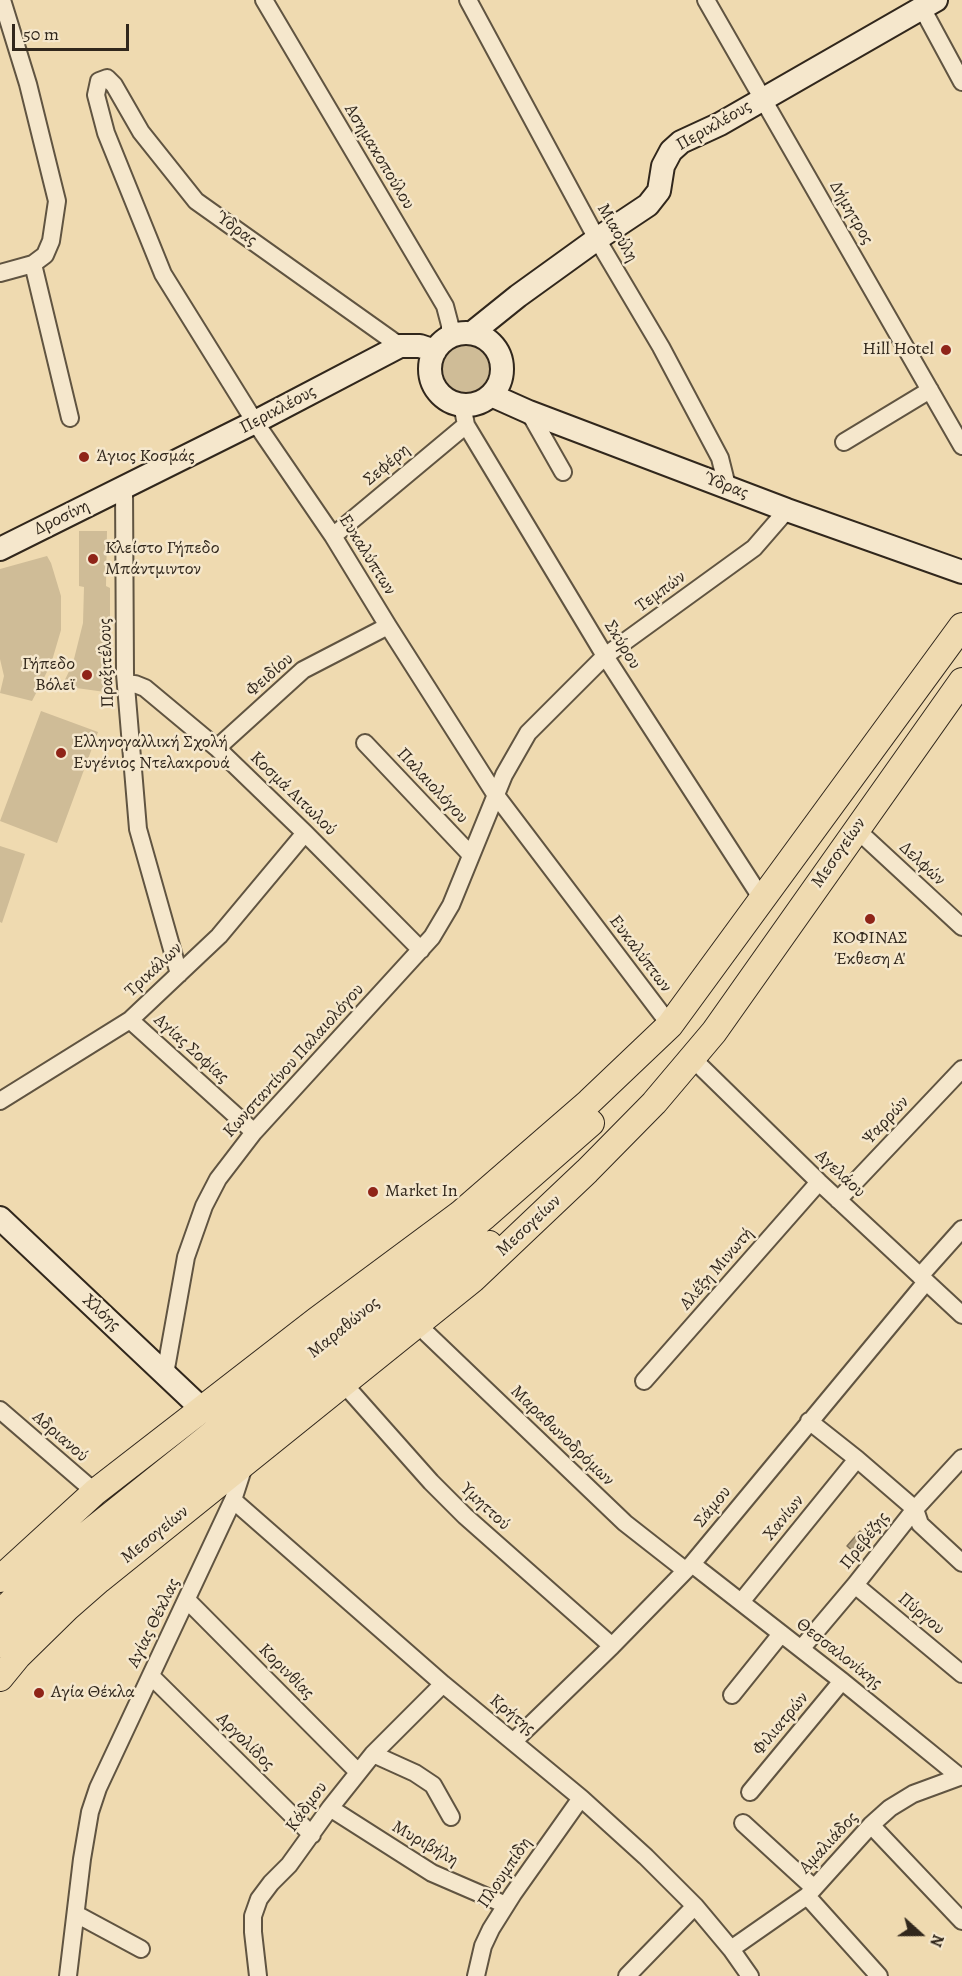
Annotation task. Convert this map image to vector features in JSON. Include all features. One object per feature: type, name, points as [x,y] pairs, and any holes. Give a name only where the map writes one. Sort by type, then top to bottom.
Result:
[{"type":"main road","name":"Μεσογείων","points":[[0,1579],[95,1492],[317,1320],[459,1214],[589,1102],[670,1025],[962,626]]},
{"type":"main road","name":"Μεσογείων","points":[[0,1678],[18,1656],[67,1608],[473,1279],[587,1171],[654,1103],[714,1032],[962,681]]},
{"type":"main road","name":"Μαραθώνος","points":[[0,1613],[85,1536],[485,1216],[597,1118],[624,1087],[670,1025]]},
{"type":"main road","name":"Μαραθώνος","points":[[0,1644],[30,1613],[106,1545],[457,1268],[587,1171]]},
{"type":"street","points":[[0,273],[33,264],[45,255],[51,241],[57,201],[28,84],[2,0]]},
{"type":"street","name":"Ασημακοπούλου","points":[[264,0],[446,306],[453,340]]},
{"type":"street","name":"Μιαούλη","points":[[468,0],[597,239],[661,347],[720,458],[727,486]]},
{"type":"street","name":"Δήμητρος","points":[[706,0],[962,446]]},
{"type":"street","points":[[929,4],[962,82]]},
{"type":"street","name":"Περικλέους","points":[[453,340],[648,205],[659,191],[663,166],[671,151],[681,142],[720,124],[929,4]]},
{"type":"street","name":"Ύδρας","points":[[106,78],[114,85],[141,132],[196,201],[400,346]]},
{"type":"street","name":"Ευκαλύπτων","points":[[106,78],[99,81],[96,95],[106,133],[163,274],[255,422],[333,536],[495,794],[670,1025]]},
{"type":"street","points":[[33,264],[70,418]]},
{"type":"street","points":[[400,346],[420,346],[453,340],[485,338],[495,346],[501,358],[502,372],[499,384],[491,395],[472,404],[464,415],[444,397],[432,381],[431,361],[453,340]]},
{"type":"street","name":"Περικλέους","points":[[124,488],[400,346]]},
{"type":"street","points":[[844,442],[930,390]]},
{"type":"street","name":"Ύδρας","points":[[491,395],[529,412],[787,510],[962,572]]},
{"type":"street","points":[[529,412],[563,471]]},
{"type":"street","name":"Σεφέρη","points":[[333,536],[464,415]]},
{"type":"street","name":"Σκύρου","points":[[464,415],[605,656],[762,899]]},
{"type":"street","name":"Δροσίνη","points":[[0,549],[124,488]]},
{"type":"street","name":"Πραξιτέλους","points":[[124,488],[126,684],[138,829],[179,974]]},
{"type":"street","name":"Τεμπών","points":[[495,794],[508,765],[528,733],[605,656],[754,548],[787,510]]},
{"type":"street","name":"Φειδίου","points":[[217,748],[303,670],[388,626]]},
{"type":"street","name":"Κοσμά Αιτωλού","points":[[126,684],[135,684],[145,688],[217,748],[421,950]]},
{"type":"street","name":"Παλαιολόγου","points":[[365,743],[471,855]]},
{"type":"street","name":"Κωνσταντίνου Παλαιολόγου","points":[[165,1374],[186,1257],[194,1230],[218,1179],[254,1132],[432,937],[451,905],[495,794]]},
{"type":"street","name":"Δελφών","points":[[856,830],[962,927]]},
{"type":"street","name":"Τρικάλων","points":[[0,1101],[130,1020],[219,936],[305,833]]},
{"type":"street","name":"Αγίας Σοφίας","points":[[130,1020],[254,1132]]},
{"type":"street","name":"Αγελάου","points":[[693,1059],[819,1182],[962,1315]]},
{"type":"street","name":"Ψαρρών","points":[[838,1200],[962,1070]]},
{"type":"street","name":"Αλέξη Μινωτή","points":[[644,1381],[819,1182]]},
{"type":"street","name":"Χλόης","points":[[0,1218],[202,1409]]},
{"type":"street","name":"Σάμου","points":[[514,1741],[612,1646],[688,1567],[809,1422],[962,1229]]},
{"type":"street","name":"Μαραθωνοδρόμων","points":[[417,1325],[626,1523],[688,1567]]},
{"type":"street","name":"Υμηττού","points":[[344,1384],[431,1482],[465,1516],[612,1646]]},
{"type":"street","name":"Αδριανού","points":[[0,1410],[95,1492]]},
{"type":"street","points":[[809,1422],[915,1509],[920,1524],[962,1563]]},
{"type":"street","name":"Πρεβέζης","points":[[801,1649],[915,1509],[962,1458]]},
{"type":"street","name":"Χανίων","points":[[741,1602],[856,1459]]},
{"type":"street","name":"Αγίας Θέκλας","points":[[68,1976],[82,1859],[95,1796],[233,1500],[245,1462]]},
{"type":"street","name":"Κρήτης","points":[[233,1500],[443,1684],[514,1741],[646,1857],[695,1906],[750,1976]]},
{"type":"street","name":"Θεσσαλονίκης","points":[[688,1567],[741,1602],[961,1777]]},
{"type":"street","name":"Πύργου","points":[[855,1585],[962,1674]]},
{"type":"street","name":"Κορινθίας","points":[[188,1600],[358,1772]]},
{"type":"street","points":[[732,1695],[781,1634]]},
{"type":"street","name":"Αργολίδος","points":[[151,1676],[312,1835]]},
{"type":"street","name":"Φιλιατρών","points":[[750,1792],[842,1681]]},
{"type":"street","name":"Κάδμου","points":[[258,1976],[253,1932],[254,1916],[259,1899],[271,1883],[290,1865],[330,1808],[373,1754],[443,1684]]},
{"type":"street","points":[[373,1754],[415,1773],[433,1785],[451,1818]]},
{"type":"street","name":"Αμαλιάδος","points":[[731,1949],[810,1892],[871,1825],[890,1808],[914,1794],[961,1777]]},
{"type":"street","name":"Πλουμπίδη","points":[[476,1976],[483,1946],[506,1905],[580,1798]]},
{"type":"street","name":"Μυριβήλη","points":[[330,1808],[432,1873],[506,1905]]},
{"type":"street","points":[[743,1823],[810,1892],[879,1976]]},
{"type":"street","points":[[871,1825],[962,1921]]},
{"type":"street","points":[[627,1976],[695,1906]]},
{"type":"street","points":[[76,1914],[141,1949]]},
{"type":"shaded area","points":[[467,341],[478,343],[487,349],[493,358],[495,369],[493,380],[487,389],[478,395],[467,397],[456,395],[447,389],[441,380],[439,369],[441,358],[447,349],[456,343]]},
{"type":"shaded area","points":[[79,531],[107,531],[106,586],[110,588],[110,638],[105,692],[62,686],[73,663],[83,623],[84,587],[79,586]]},
{"type":"shaded area","points":[[47,556],[61,596],[61,630],[51,664],[32,701],[0,693],[4,676],[0,659],[0,569]]},
{"type":"shaded area","points":[[41,711],[98,732],[57,843],[0,821]]},
{"type":"shaded area","points":[[0,846],[25,854],[2,923],[0,922]]},
{"type":"shaded area","points":[[860,1531],[868,1538],[855,1553],[847,1546]]},
{"type":"place","name":"Hill Hotel","points":[[946,350]]},
{"type":"place","name":"Άγιος Κοσμάς","points":[[84,457]]},
{"type":"place","name":"Κλείστο Γήπεδο Μπάντμιντον","points":[[93,559]]},
{"type":"place","name":"Γήπεδο Βόλεϊ","points":[[87,675]]},
{"type":"place","name":"Ελληνογαλλική Σχολή Ευγένιος Ντελακρουά","points":[[61,753]]},
{"type":"place","name":"ΚΟΦΙΝΑΣ Έκθεση Α'","points":[[870,919]]},
{"type":"place","name":"Market In","points":[[373,1192]]},
{"type":"place","name":"Αγία Θέκλα","points":[[39,1693]]}]
